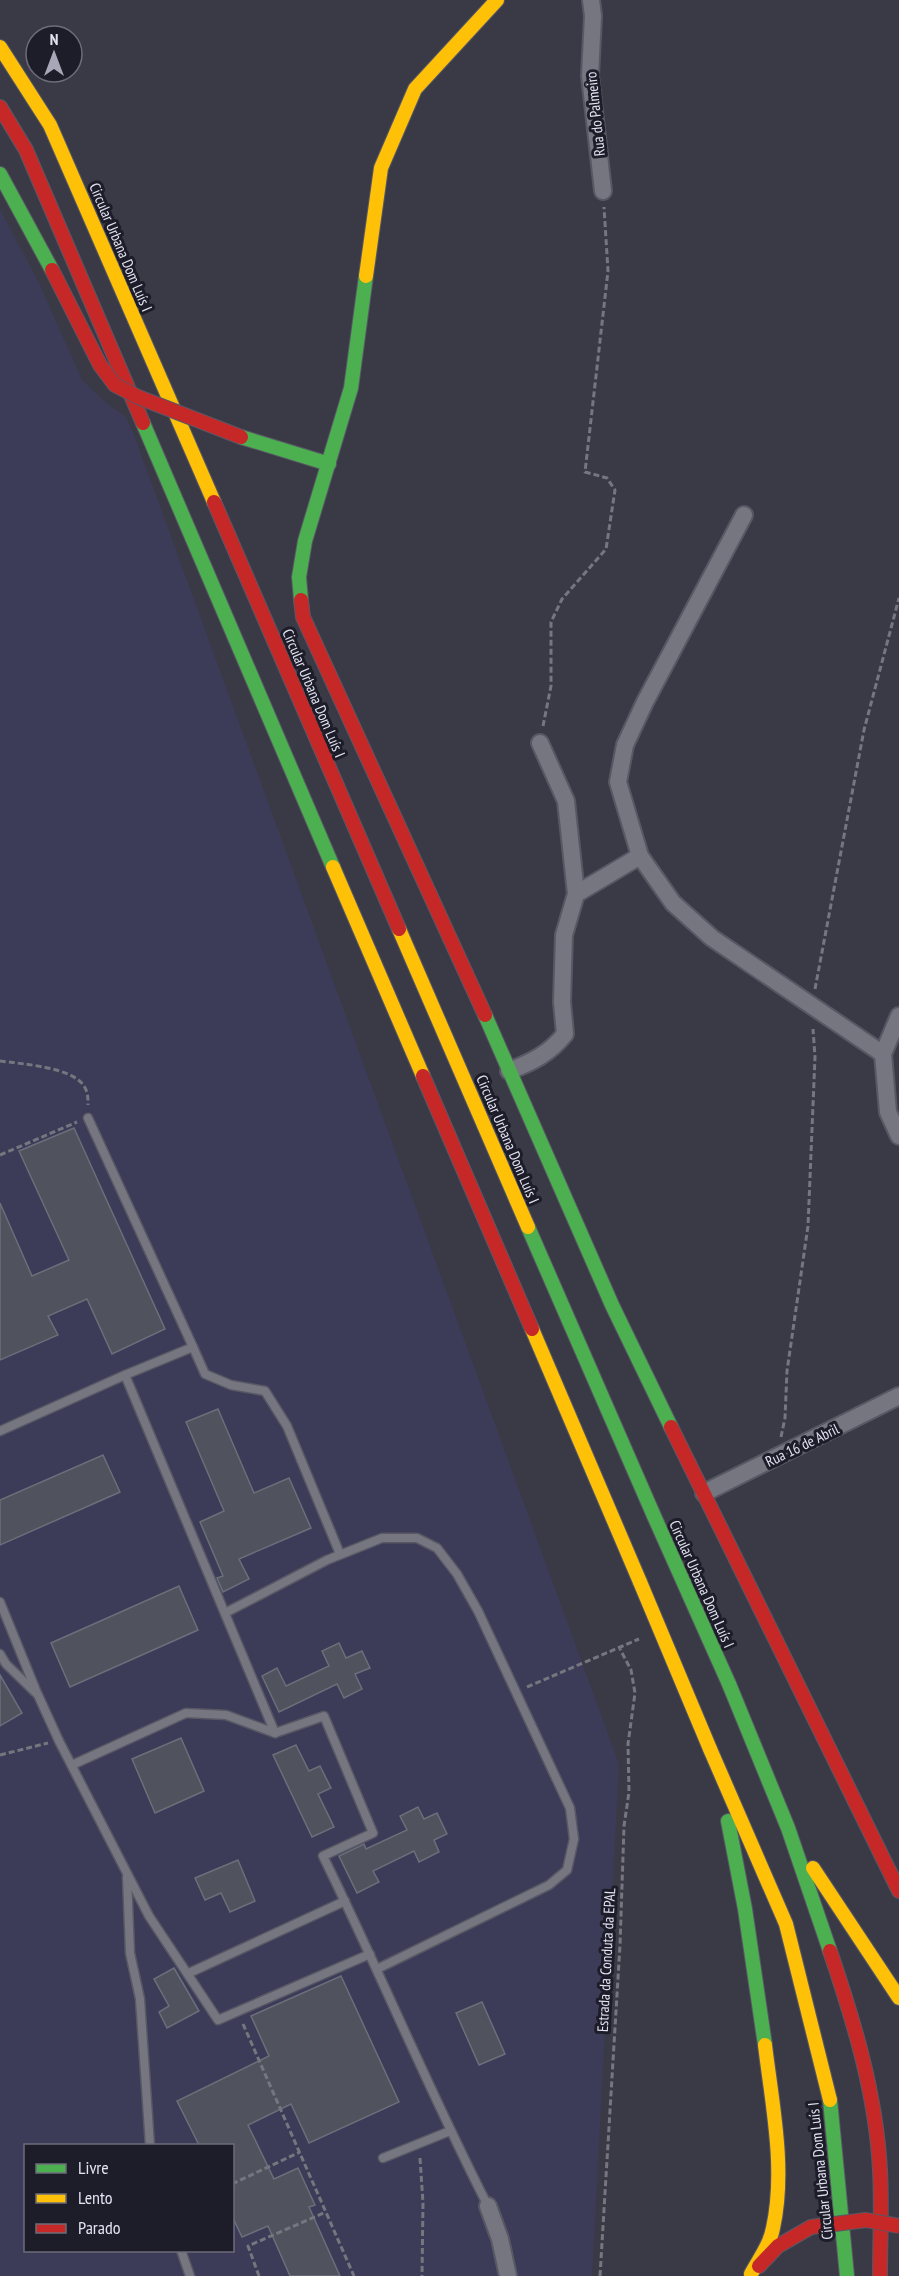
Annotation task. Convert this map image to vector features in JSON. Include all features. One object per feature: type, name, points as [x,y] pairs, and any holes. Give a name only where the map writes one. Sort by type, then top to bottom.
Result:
[{"type":"main road","points":[[497,0],[415,88],[381,168],[351,388],[305,541],[299,577],[303,617],[452,940],[612,1305],[899,1891]]},
{"type":"main road","name":"Circular Urbana Dom Luís I","points":[[0,47],[50,125],[729,1684],[788,1828],[852,2017],[869,2086],[880,2169],[880,2276]]},
{"type":"main road","name":"Circular Urbana Dom Luís I","points":[[0,107],[31,161],[786,1924],[830,2094],[847,2276]]},
{"type":"main road","points":[[0,174],[100,365],[115,385],[138,397],[241,437],[328,464]]},
{"type":"main road","points":[[716,1765],[743,1888],[775,2125],[776,2209],[772,2232],[750,2275]]},
{"type":"main road","points":[[788,1828],[899,1998]]},
{"type":"main road","points":[[750,2275],[778,2246],[811,2227],[849,2219],[888,2222],[899,2226]]},
{"type":"street","name":"Rua do Palmeiro","points":[[591,0],[593,16],[590,76],[603,191]]},
{"type":"street","points":[[744,515],[645,702],[625,745],[618,782],[640,856],[673,903],[712,938],[883,1053]]},
{"type":"street","points":[[509,1071],[534,1062],[554,1048],[565,1034],[562,1002],[564,935],[576,894],[566,801],[540,743]]},
{"type":"street","points":[[576,894],[640,856]]},
{"type":"street","points":[[899,1016],[883,1053],[888,1112],[899,1136]]},
{"type":"street","name":"Rua 16 de Abril","points":[[704,1493],[899,1396]]},
{"type":"street","points":[[488,2206],[500,2239],[508,2276]]},
{"type":"lane","points":[[88,1118],[205,1374],[231,1385],[265,1391],[287,1426],[340,1554]]},
{"type":"lane","points":[[0,1431],[193,1347]]},
{"type":"lane","points":[[125,1375],[274,1733]]},
{"type":"lane","points":[[225,1613],[340,1554],[382,1538],[417,1538],[436,1548],[468,1592],[517,1691],[570,1808],[574,1839],[567,1870],[549,1885],[377,1969]]},
{"type":"lane","points":[[0,1602],[59,1741],[149,1916],[189,1973],[218,2020],[370,1954]]},
{"type":"lane","points":[[0,1654],[6,1664],[38,1695]]},
{"type":"lane","points":[[72,1765],[186,1713],[226,1715],[274,1733],[324,1716],[373,1833],[323,1856],[450,2131],[488,2206]]},
{"type":"lane","points":[[127,1871],[130,1953],[140,1999],[150,2144]]},
{"type":"lane","points":[[189,1973],[345,1901]]},
{"type":"lane","points":[[382,2158],[450,2131]]},
{"type":"lane","points":[[182,2252],[190,2276]]},
{"type":"path","points":[[540,743],[550,686],[551,622],[562,599],[606,549],[615,490],[608,478],[585,472],[608,271],[603,191]]},
{"type":"path","points":[[0,1061],[59,1071],[75,1077],[85,1087],[88,1095],[88,1118],[0,1155]]},
{"type":"path","name":"Estrada da Conduta da EPAL","points":[[517,1691],[620,1648],[631,1670],[635,1694],[628,1744],[629,1792],[624,1826],[620,1945],[600,2276]]},
{"type":"path","points":[[0,1755],[59,1741]]},
{"type":"path","points":[[238,2012],[354,2276]]},
{"type":"path","points":[[418,2144],[423,2183],[422,2276]]},
{"type":"path","points":[[234,2183],[300,2152]]},
{"type":"path","points":[[259,2276],[248,2246],[326,2212]]},
{"type":"shaded area","points":[[0,209],[40,285],[82,380],[106,403],[126,417],[134,435],[619,1764],[592,2276],[0,2276]]},
{"type":"building","points":[[74,1128],[165,1329],[112,1354],[87,1299],[48,1316],[58,1335],[0,1360],[0,1203],[32,1276],[69,1260],[19,1151]]},
{"type":"building","points":[[218,1409],[254,1493],[289,1478],[311,1528],[239,1559],[249,1579],[223,1592],[217,1578],[223,1576],[200,1522],[224,1511],[186,1422]]},
{"type":"building","points":[[103,1455],[120,1492],[0,1545],[0,1500]]},
{"type":"building","points":[[179,1586],[198,1630],[70,1687],[51,1643]]},
{"type":"building","points":[[339,1643],[346,1658],[362,1651],[370,1668],[355,1674],[362,1689],[344,1698],[337,1684],[279,1712],[262,1676],[277,1668],[286,1686],[329,1666],[322,1651]]},
{"type":"building","points":[[0,1675],[22,1713],[0,1726]]},
{"type":"building","points":[[181,1738],[204,1791],[155,1813],[132,1759]]},
{"type":"building","points":[[296,1745],[309,1771],[320,1766],[331,1788],[318,1794],[334,1827],[312,1837],[273,1755]]},
{"type":"building","points":[[418,1807],[424,1819],[437,1813],[447,1834],[434,1840],[439,1852],[419,1862],[414,1851],[373,1871],[379,1882],[357,1893],[339,1856],[364,1844],[366,1849],[407,1830],[400,1816]]},
{"type":"building","points":[[238,1860],[255,1901],[230,1912],[221,1893],[205,1900],[195,1878]]},
{"type":"building","points":[[174,1968],[199,2011],[167,2028],[159,2012],[169,2006],[154,1979]]},
{"type":"building","points":[[341,1976],[399,2102],[309,2143],[291,2104],[248,2125],[274,2179],[298,2168],[315,2205],[309,2207],[340,2276],[290,2276],[268,2226],[242,2237],[234,2220],[234,2144],[198,2144],[177,2101],[269,2056],[251,2016]]},
{"type":"building","points":[[482,2002],[505,2054],[479,2065],[456,2013]]},
{"type":"traffic: fast","points":[[0,174],[52,270]]},
{"type":"traffic: fast","points":[[301,600],[299,577],[305,541],[351,388],[366,276]]},
{"type":"traffic: fast","points":[[143,423],[333,867]]},
{"type":"traffic: fast","points":[[241,437],[329,464]]},
{"type":"traffic: fast","points":[[485,1015],[612,1305],[671,1427]]},
{"type":"traffic: fast","points":[[528,1227],[654,1516]]},
{"type":"traffic: fast","points":[[654,1516],[729,1684]]},
{"type":"traffic: fast","points":[[729,1684],[788,1828],[830,1951]]},
{"type":"traffic: fast","points":[[728,1821],[745,1909],[765,2045]]},
{"type":"traffic: fast","points":[[830,2100],[847,2276]]},
{"type":"traffic: slow","points":[[366,276],[381,168],[415,89],[497,0]]},
{"type":"traffic: slow","points":[[0,47],[50,125],[214,502]]},
{"type":"traffic: slow","points":[[333,867],[423,1076]]},
{"type":"traffic: slow","points":[[399,929],[528,1227]]},
{"type":"traffic: slow","points":[[532,1329],[640,1582]]},
{"type":"traffic: slow","points":[[640,1582],[710,1749]]},
{"type":"traffic: slow","points":[[710,1749],[786,1924],[830,2100]]},
{"type":"traffic: slow","points":[[813,1868],[899,1998]]},
{"type":"traffic: slow","points":[[751,2274],[772,2234],[777,2206],[777,2136],[765,2045]]},
{"type":"traffic: jam","points":[[0,107],[26,150],[143,423]]},
{"type":"traffic: jam","points":[[52,270],[100,365],[115,385],[138,397],[241,437]]},
{"type":"traffic: jam","points":[[214,502],[399,929]]},
{"type":"traffic: jam","points":[[301,600],[303,617],[485,1015]]},
{"type":"traffic: jam","points":[[423,1076],[532,1329]]},
{"type":"traffic: jam","points":[[671,1427],[899,1891]]},
{"type":"traffic: jam","points":[[830,1951],[855,2031],[874,2114],[881,2183],[880,2276]]},
{"type":"traffic: jam","points":[[811,2227],[866,2220],[899,2226]]},
{"type":"traffic: jam","points":[[759,2266],[778,2246],[811,2227]]}]
